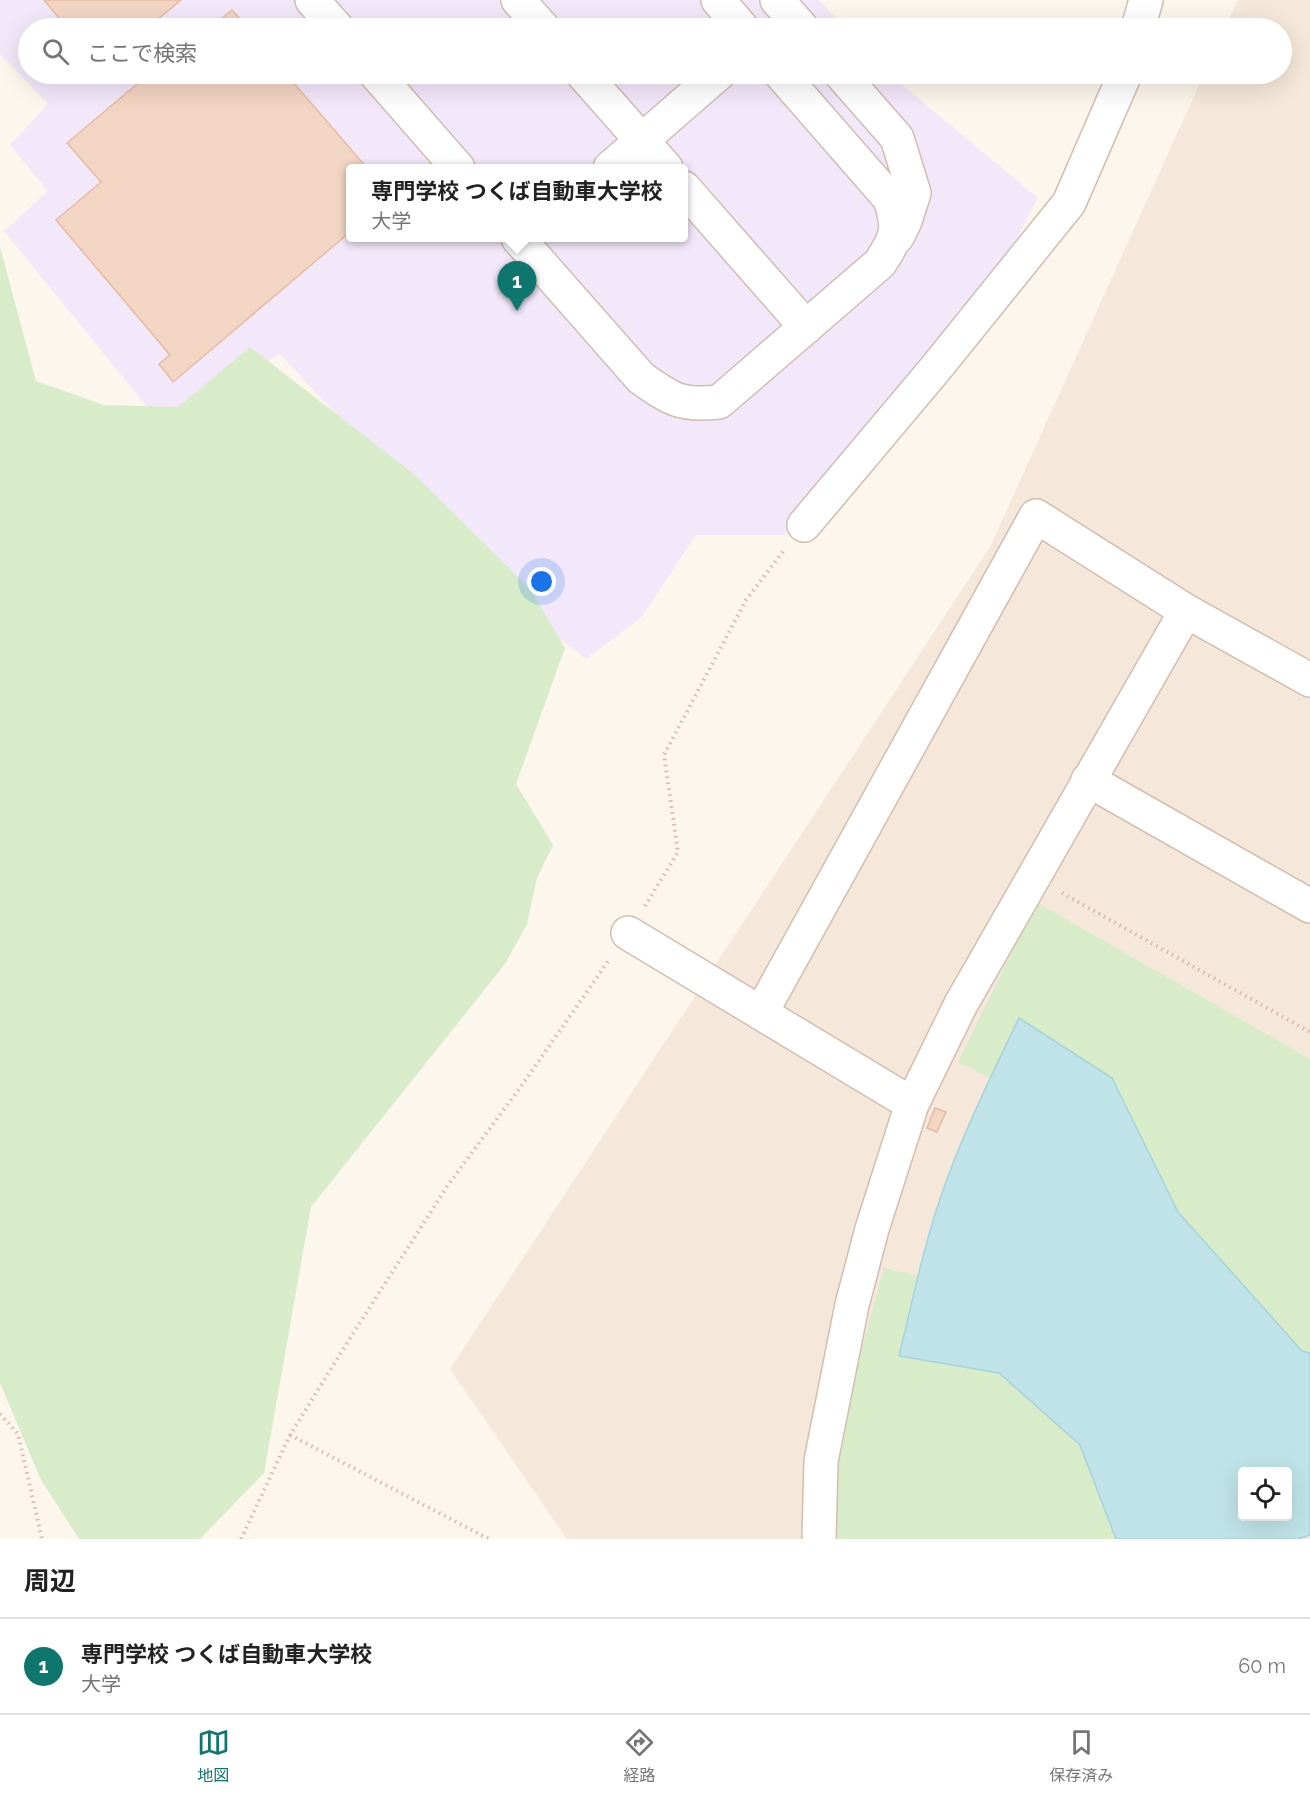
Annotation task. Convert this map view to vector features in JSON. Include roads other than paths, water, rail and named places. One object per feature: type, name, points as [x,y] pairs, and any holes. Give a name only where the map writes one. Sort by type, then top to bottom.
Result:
[{"type":"street","points":[[312,0],[327,18]]},
{"type":"street","points":[[518,0],[534,18]]},
{"type":"street","points":[[718,0],[733,18]]},
{"type":"street","points":[[777,0],[793,18]]},
{"type":"street","points":[[1141,18],[1146,0]]},
{"type":"street","points":[[385,84],[455,164]]},
{"type":"street","points":[[592,84],[662,164]]},
{"type":"street","points":[[615,164],[707,84]]},
{"type":"street","points":[[790,84],[890,199],[897,220],[893,243]]},
{"type":"street","points":[[526,242],[641,378],[666,396],[693,405],[719,402],[880,263],[905,221],[914,193],[897,138],[849,84]]},
{"type":"street","points":[[804,525],[936,368],[1069,203],[1121,84]]},
{"type":"street","points":[[688,193],[806,327]]},
{"type":"street","points":[[761,1013],[1036,516],[1186,611],[1310,680]]},
{"type":"street","points":[[819,1539],[821,1461],[852,1305],[875,1218],[912,1104],[961,1004],[1186,611]]},
{"type":"street","points":[[1088,780],[1310,906]]},
{"type":"street","points":[[628,933],[912,1104]]},
{"type":"water","points":[[1019,1018],[1112,1078],[1178,1212],[1302,1351],[1310,1353],[1310,1535],[1298,1539],[1116,1539],[1080,1445],[999,1373],[899,1356],[923,1256],[941,1196],[988,1084]]},
{"type":"place","name":"専門学校 つくば自動車大学校","points":[[517,311]]}]
